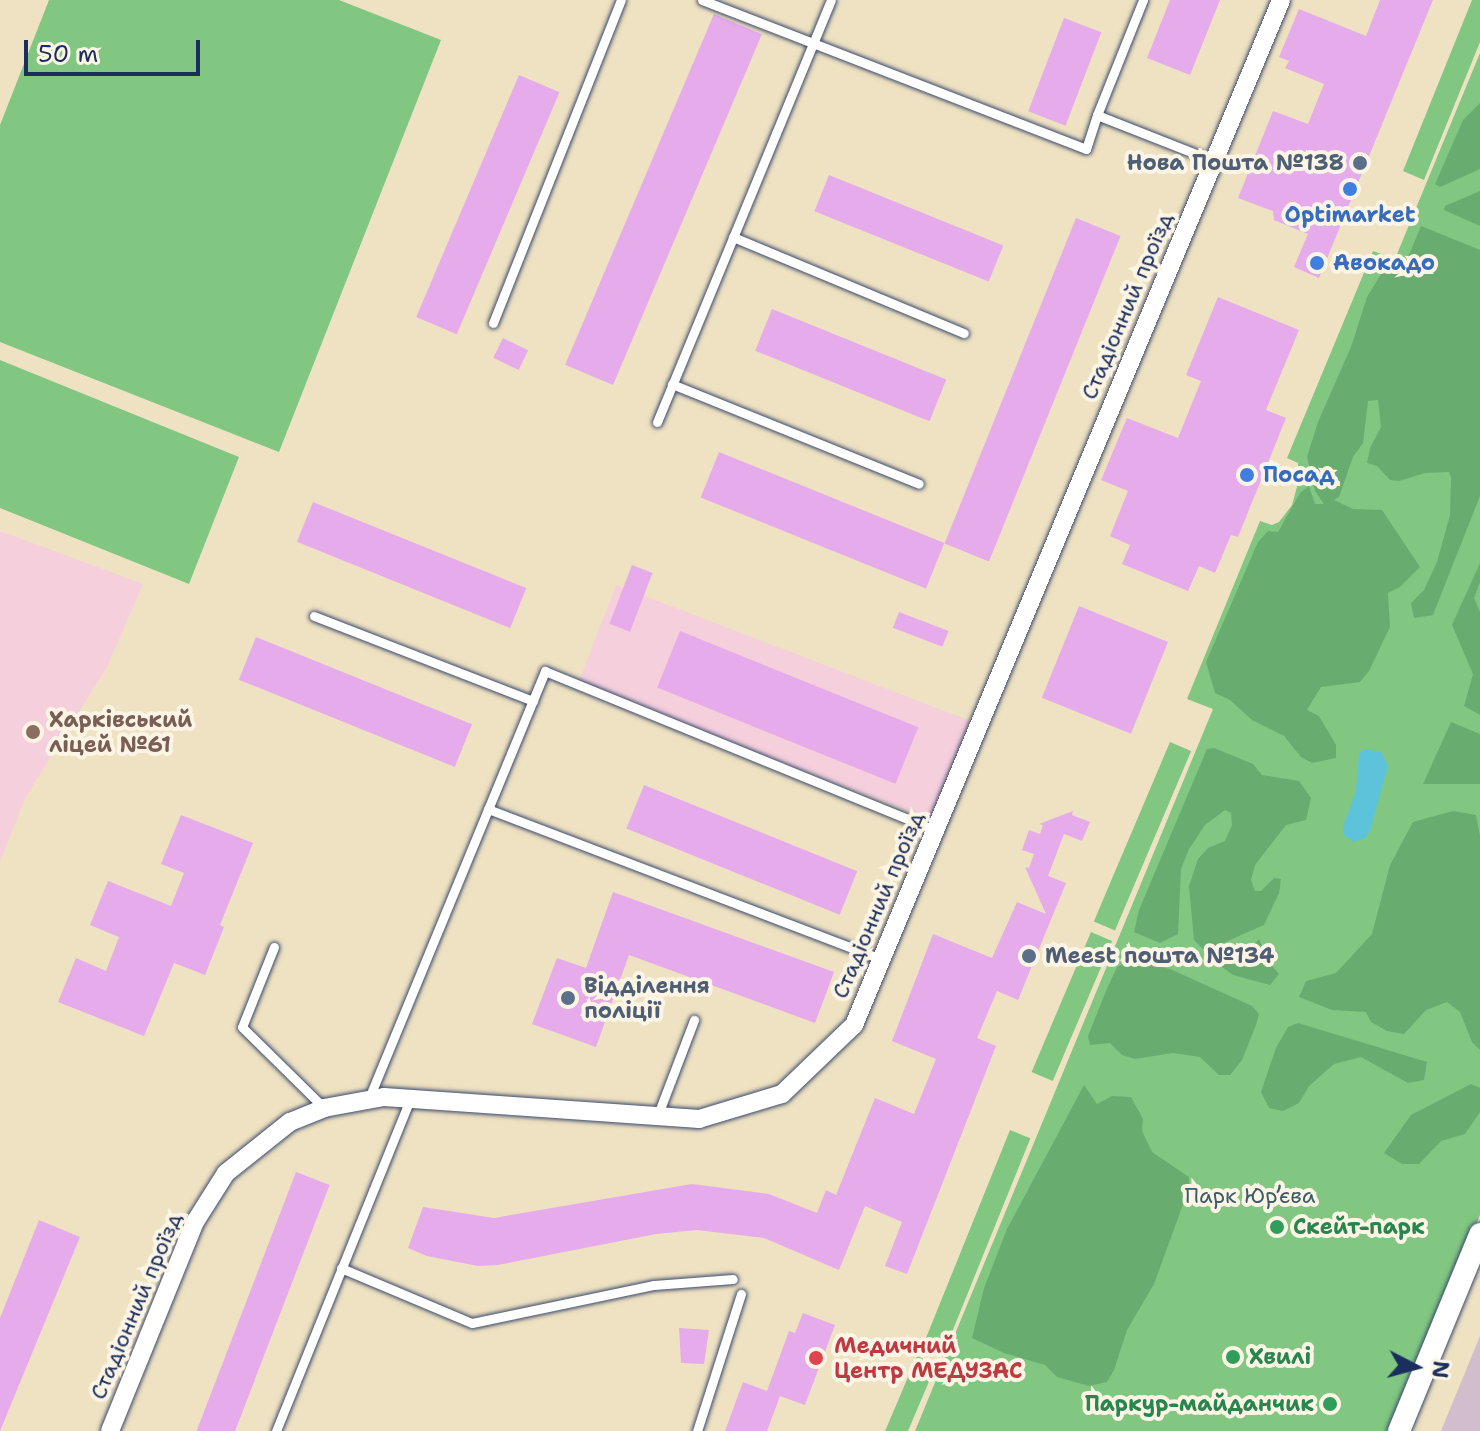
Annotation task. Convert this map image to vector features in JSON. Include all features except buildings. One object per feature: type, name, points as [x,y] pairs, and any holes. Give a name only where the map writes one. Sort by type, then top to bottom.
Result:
[{"type":"street","name":"Стадіонний проїзд","points":[[110,1431],[195,1222],[226,1173],[290,1122],[324,1108],[369,1098],[699,1119],[782,1094],[854,1025],[1281,0]]},
{"type":"street","points":[[1399,1431],[1475,1261],[1480,1234]]},
{"type":"lane","points":[[493,323],[621,0]]},
{"type":"lane","points":[[702,0],[1086,149],[1143,0]]},
{"type":"lane","points":[[657,422],[831,0]]},
{"type":"lane","points":[[1097,115],[1214,161]]},
{"type":"lane","points":[[733,237],[964,333]]},
{"type":"lane","points":[[672,384],[919,484]]},
{"type":"lane","points":[[314,616],[533,701]]},
{"type":"lane","points":[[369,1098],[545,671],[935,830]]},
{"type":"lane","points":[[488,809],[881,959]]},
{"type":"lane","points":[[274,947],[242,1027],[324,1108]]},
{"type":"lane","points":[[657,1117],[694,1020]]},
{"type":"lane","points":[[276,1431],[410,1099]]},
{"type":"lane","points":[[341,1268],[472,1323],[654,1285],[733,1279]]},
{"type":"lane","points":[[697,1431],[741,1294]]},
{"type":"shaded area","name":"Харківський ліцей №61","points":[[0,531],[143,584],[107,667],[25,798],[0,862]]},
{"type":"shaded area","points":[[616,585],[978,724],[940,823],[578,684]]},
{"type":"shaded area","points":[[1480,1336],[1480,1431],[1441,1431]]},
{"type":"green space","points":[[49,0],[339,0],[441,40],[279,452],[0,342],[0,125]]},
{"type":"green space","points":[[1472,0],[1480,0],[1480,42],[1424,180],[1403,171]]},
{"type":"green space","name":"Парк Юр’єва","points":[[1480,53],[1480,1215],[1390,1431],[915,1431],[1213,709],[1187,699],[1260,521],[1272,525],[1279,522],[1292,505],[1298,483],[1298,463],[1287,458],[1373,251],[1395,259]]},
{"type":"green space","points":[[1480,103],[1480,169],[1440,187],[1435,184],[1463,120]]},
{"type":"green space","points":[[1480,191],[1480,226],[1444,210],[1445,206]]},
{"type":"green space","points":[[1421,226],[1480,250],[1480,496],[1433,615],[1414,618],[1411,603],[1424,590],[1437,562],[1450,515],[1451,477],[1449,472],[1425,473],[1399,481],[1390,480],[1377,466],[1367,463],[1370,448],[1381,427],[1378,400],[1368,401],[1363,443],[1353,457],[1339,497],[1334,500],[1353,509],[1382,510],[1420,567],[1400,587],[1388,593],[1390,627],[1369,671],[1360,682],[1321,687],[1307,710],[1319,716],[1336,745],[1336,758],[1312,763],[1301,757],[1284,736],[1252,720],[1230,700],[1215,693],[1206,662],[1258,542],[1268,531],[1278,532],[1300,493],[1309,486],[1315,504],[1324,504],[1315,491],[1307,457],[1318,422],[1351,347],[1367,297],[1381,274],[1404,267]]},
{"type":"green space","points":[[0,360],[239,457],[189,584],[0,508]]},
{"type":"green space","points":[[1480,563],[1480,582],[1474,598],[1480,612],[1480,715],[1464,706],[1473,674],[1452,625]]},
{"type":"green space","points":[[1451,722],[1480,734],[1480,784],[1423,784]]},
{"type":"green space","points":[[1170,742],[1191,751],[1115,930],[1094,921]]},
{"type":"green space","points":[[1214,748],[1253,764],[1262,775],[1299,781],[1311,798],[1306,820],[1286,825],[1255,865],[1251,880],[1255,891],[1261,891],[1274,878],[1281,879],[1279,893],[1264,925],[1205,951],[1194,940],[1189,886],[1198,859],[1208,848],[1225,841],[1232,825],[1231,813],[1225,810],[1205,825],[1189,849],[1181,869],[1178,934],[1160,943],[1134,932],[1139,910],[1207,749]]},
{"type":"green space","points":[[1453,811],[1476,815],[1480,836],[1480,1050],[1472,1042],[1460,1012],[1447,1002],[1426,1010],[1404,1034],[1387,1031],[1371,1022],[1366,1012],[1332,1010],[1299,997],[1306,981],[1336,973],[1372,934],[1390,865],[1413,822]]},
{"type":"green space","points":[[1091,932],[1112,941],[1053,1081],[1032,1072]]},
{"type":"green space","points":[[1259,939],[1268,961],[1279,974],[1270,985],[1233,975],[1208,957],[1251,948]]},
{"type":"green space","points":[[1130,960],[1170,969],[1252,1006],[1259,1014],[1242,1060],[1230,1075],[1219,1075],[1200,1057],[1173,1053],[1135,1059],[1122,1055],[1110,1043],[1090,1045],[1088,1036],[1117,967]]},
{"type":"green space","points":[[1298,1023],[1427,1062],[1424,1080],[1408,1083],[1361,1057],[1334,1064],[1309,1086],[1299,1103],[1283,1111],[1269,1108],[1261,1092],[1276,1048],[1288,1027]]},
{"type":"green space","points":[[1471,1084],[1480,1088],[1480,1112],[1465,1134],[1441,1141],[1419,1164],[1402,1164],[1384,1153],[1411,1115]]},
{"type":"green space","points":[[1084,1085],[1097,1104],[1112,1096],[1131,1097],[1143,1119],[1142,1131],[1152,1152],[1189,1177],[1189,1188],[1154,1284],[1127,1330],[1114,1370],[1107,1382],[1089,1386],[1057,1377],[1045,1365],[1004,1353],[972,1338],[984,1288],[1007,1229]]},
{"type":"green space","points":[[1010,1130],[1030,1138],[944,1351],[924,1343]]},
{"type":"green space","points":[[917,1356],[936,1364],[908,1431],[885,1431]]},
{"type":"water","points":[[1365,749],[1381,752],[1388,766],[1370,831],[1365,838],[1353,842],[1343,834],[1343,827],[1356,791],[1359,753]]},
{"type":"place","name":"Нова Пошта №138","points":[[1360,163]]},
{"type":"place","name":"Optimarket","points":[[1350,189]]},
{"type":"place","name":"Авокадо","points":[[1317,263]]},
{"type":"place","name":"Посад","points":[[1247,475]]},
{"type":"place","name":"Харківський ліцей №61","points":[[33,732]]},
{"type":"place","name":"Meest пошта №134","points":[[1029,956]]},
{"type":"place","name":"Відділення поліції","points":[[568,998]]},
{"type":"place","name":"Скейт-парк","points":[[1277,1227]]},
{"type":"place","name":"Хвилі","points":[[1233,1357]]},
{"type":"place","name":"Медичний Центр МЕДУЗАС","points":[[816,1358]]},
{"type":"place","name":"Паркур-майданчик","points":[[1330,1404]]}]
